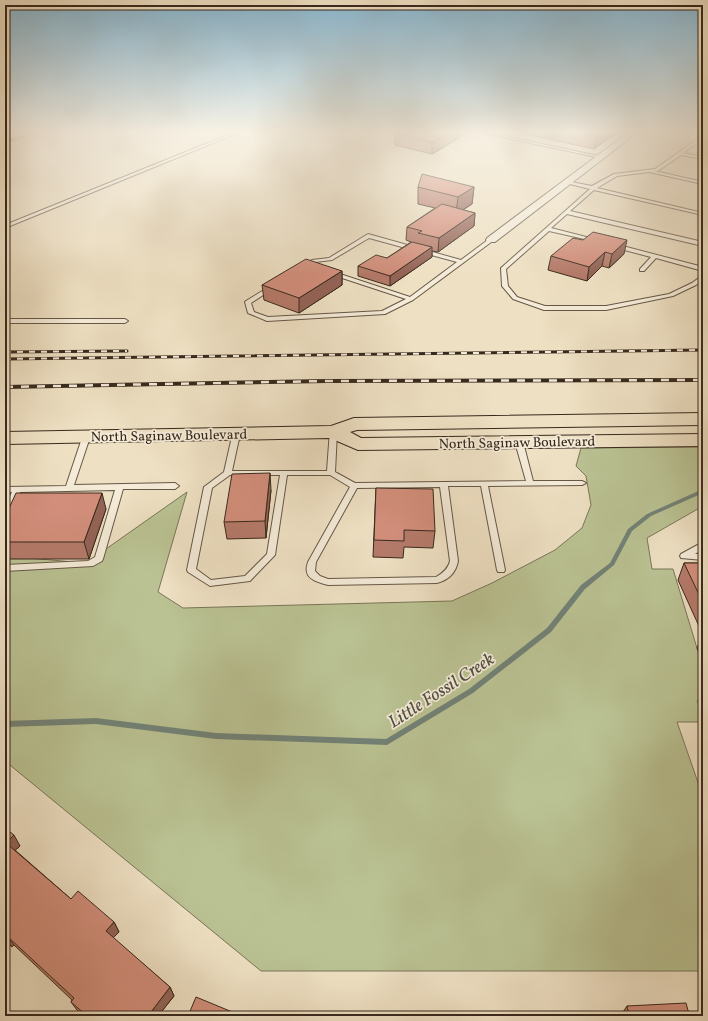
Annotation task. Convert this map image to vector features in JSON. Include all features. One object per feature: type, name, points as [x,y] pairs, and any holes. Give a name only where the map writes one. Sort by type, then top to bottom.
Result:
[{"type":"main road","name":"North Saginaw Boulevard","points":[[5,438],[333,432],[354,424],[703,419]]},
{"type":"main road","name":"North Saginaw Boulevard","points":[[333,432],[358,444],[703,440]]},
{"type":"street","points":[[491,240],[571,180]]},
{"type":"lane","points":[[5,227],[121,180]]},
{"type":"lane","points":[[609,180],[593,188],[503,269],[505,286],[515,298],[544,308],[606,308],[671,295],[694,284],[703,277]]},
{"type":"lane","points":[[687,180],[703,183]]},
{"type":"lane","points":[[568,182],[703,214]]},
{"type":"lane","points":[[566,212],[703,244]]},
{"type":"lane","points":[[548,229],[601,243]]},
{"type":"lane","points":[[302,269],[314,261],[330,259],[368,236],[462,262]]},
{"type":"lane","points":[[275,285],[248,302],[251,313],[267,319],[383,313],[411,299],[491,240]]},
{"type":"lane","points":[[609,245],[703,269]]},
{"type":"lane","points":[[642,270],[655,256]]},
{"type":"lane","points":[[309,265],[316,267]]},
{"type":"lane","points":[[323,270],[411,299]]},
{"type":"lane","points":[[5,321],[125,320]]},
{"type":"lane","points":[[331,473],[333,432]]},
{"type":"lane","points":[[228,473],[236,434]]},
{"type":"lane","points":[[69,488],[86,437]]},
{"type":"lane","points":[[519,442],[530,483]]},
{"type":"lane","points":[[284,472],[271,555],[247,579],[210,583],[191,570],[208,487],[228,473],[284,472],[331,473],[354,486],[582,483]]},
{"type":"lane","points":[[354,486],[312,562],[311,572],[317,578],[328,582],[437,580],[452,570],[454,561],[444,484]]},
{"type":"lane","points":[[484,484],[501,570]]},
{"type":"lane","points":[[5,490],[175,486]]},
{"type":"lane","points":[[5,568],[90,564],[100,559],[120,487]]},
{"type":"lane","points":[[5,516],[17,490]]},
{"type":"lane","points":[[703,545],[684,556],[703,557]]},
{"type":"green space","points":[[703,447],[703,506],[647,538],[652,569],[673,569],[703,668],[703,697],[697,701],[703,712],[703,722],[677,722],[703,797],[703,971],[261,971],[5,761],[5,556],[86,563],[187,492],[158,592],[183,608],[452,601],[492,583],[555,550],[582,528],[591,505],[586,476],[576,466],[581,448]]},
{"type":"building","points":[[420,180],[445,180],[474,187],[458,197],[418,187]]},
{"type":"building","points":[[442,204],[475,213],[439,238],[418,233],[422,231],[407,227]]},
{"type":"building","points":[[593,232],[627,240],[612,254],[605,252],[589,267],[551,256],[573,238],[583,240]]},
{"type":"building","points":[[412,242],[432,247],[390,276],[358,266],[376,255],[387,258]]},
{"type":"building","points":[[306,259],[342,271],[299,298],[262,285]]},
{"type":"building","points":[[270,473],[265,521],[224,522],[232,474]]},
{"type":"building","points":[[376,488],[433,489],[435,531],[404,530],[404,541],[374,540]]},
{"type":"building","points":[[16,493],[102,493],[84,542],[5,542],[5,517]]},
{"type":"building","points":[[684,563],[703,563],[703,603]]},
{"type":"building","points":[[5,828],[14,835],[6,843],[71,899],[78,891],[114,922],[106,931],[170,987],[148,1016],[87,1016],[71,1002],[74,998],[7,936],[5,937]]},
{"type":"building","points":[[196,997],[242,1016],[188,1016]]},
{"type":"building","points":[[686,1003],[689,1014],[703,1014],[703,1016],[629,1016],[627,1006]]},
{"type":"waterway","name":"Little Fossil Creek","points":[[5,724],[96,721],[216,736],[387,742],[471,691],[549,630],[583,587],[612,564],[630,530],[649,515],[703,491]]},
{"type":"railway","points":[[5,359],[703,350]]},
{"type":"railway","points":[[5,352],[127,351]]},
{"type":"railway","points":[[5,387],[327,381],[703,380]]}]
